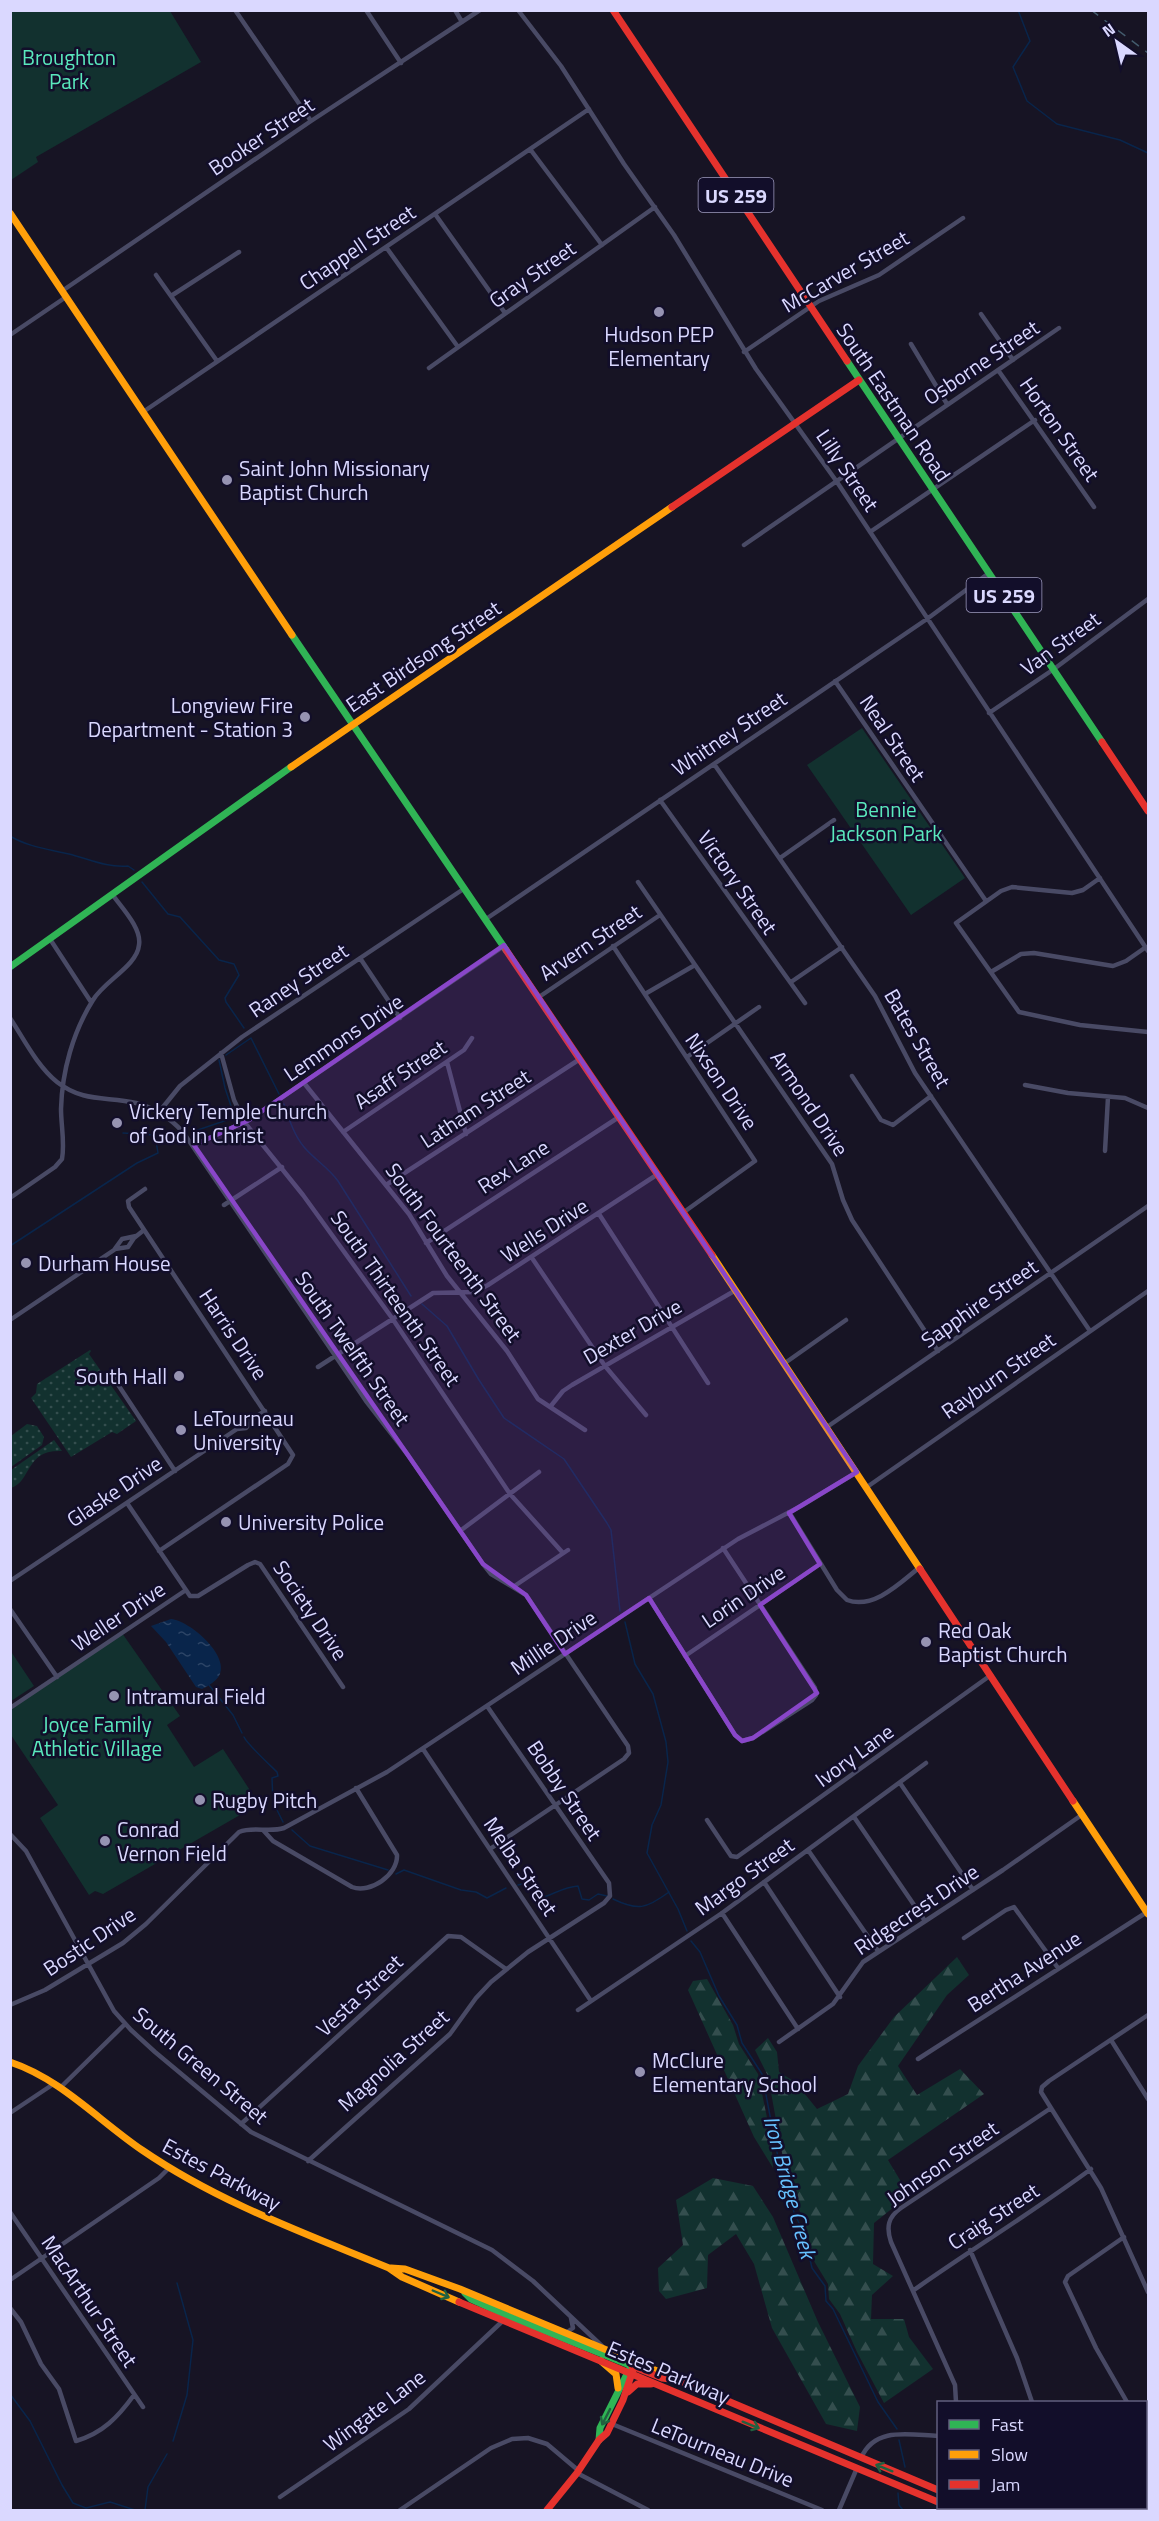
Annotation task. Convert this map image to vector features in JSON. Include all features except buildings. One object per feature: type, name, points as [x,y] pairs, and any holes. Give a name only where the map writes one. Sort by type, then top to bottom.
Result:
[{"type":"main road","name":"South Eastman Road","points":[[613,10],[1149,811]]},
{"type":"main road","points":[[10,213],[684,1212],[1148,1913]]},
{"type":"main road","name":"East Birdsong Street","points":[[10,967],[353,723],[859,380]]},
{"type":"main road","name":"Estes Parkway","points":[[11,2062],[37,2072],[58,2085],[128,2140],[169,2168],[237,2205],[388,2268],[402,2277],[601,2361],[631,2371],[659,2385],[937,2501]]},
{"type":"main road","name":"Estes Parkway","points":[[388,2268],[405,2269],[460,2289],[937,2489]]},
{"type":"main road","points":[[460,2289],[471,2299],[505,2319],[631,2371],[678,2380]]},
{"type":"main road","points":[[601,2361],[616,2375],[618,2382],[616,2396]]},
{"type":"main road","points":[[599,2440],[600,2428],[631,2371]]},
{"type":"main road","points":[[623,2400],[631,2371]]},
{"type":"main road","points":[[548,2511],[599,2440],[607,2433],[630,2389],[637,2384],[659,2385]]},
{"type":"main road","points":[[857,2468],[861,2458]]},
{"type":"street","points":[[235,10],[311,121]]},
{"type":"street","points":[[366,10],[401,63]]},
{"type":"street","points":[[455,10],[462,22]]},
{"type":"street","name":"Booker Street","points":[[10,335],[64,294],[311,121],[480,10]]},
{"type":"street","name":"Lilly Street","points":[[518,10],[556,58],[674,235],[744,352],[837,482],[1147,949]]},
{"type":"street","name":"Chappell Street","points":[[143,412],[589,109]]},
{"type":"street","points":[[530,149],[602,245]]},
{"type":"street","name":"Gray Street","points":[[429,368],[655,207]]},
{"type":"street","points":[[435,214],[505,313]]},
{"type":"street","name":"McCarver Street","points":[[744,352],[826,298],[872,279],[963,218]]},
{"type":"street","points":[[386,247],[458,347]]},
{"type":"street","points":[[171,296],[238,252]]},
{"type":"street","points":[[156,275],[217,361]]},
{"type":"street","name":"Horton Street","points":[[981,314],[1013,360]]},
{"type":"street","name":"Osborne Street","points":[[744,545],[1059,328]]},
{"type":"street","points":[[911,344],[947,405]]},
{"type":"street","name":"Horton Street","points":[[998,370],[1094,507]]},
{"type":"street","points":[[870,532],[1035,420]]},
{"type":"street","name":"Whitney Street","points":[[486,919],[927,619],[989,573]]},
{"type":"street","name":"Van Street","points":[[989,713],[1054,669],[1149,598]]},
{"type":"street","name":"Neal Street","points":[[835,681],[986,901]]},
{"type":"street","name":"Bates Street","points":[[714,764],[842,947],[886,1014],[908,1061],[1090,1331]]},
{"type":"street","name":"Victory Street","points":[[660,800],[805,1003]]},
{"type":"street","points":[[780,858],[834,820]]},
{"type":"street","points":[[1025,887],[1027,878]]},
{"type":"street","points":[[1100,878],[1083,890],[1072,893],[1025,887],[1006,889],[956,923],[1019,1012],[1080,1025],[1149,1032]]},
{"type":"street","name":"Armond Drive","points":[[638,882],[832,1164],[852,1220],[938,1351]]},
{"type":"street","name":"Raney Street","points":[[159,1112],[177,1089],[221,1053],[465,888]]},
{"type":"street","points":[[10,1198],[55,1167],[62,1159],[62,1104],[74,1041],[91,1002],[108,981],[132,961],[140,945],[137,932],[112,894]]},
{"type":"street","name":"Arvern Street","points":[[539,997],[660,915]]},
{"type":"street","points":[[50,939],[91,1002]]},
{"type":"street","name":"Lemmons Drive","points":[[194,1145],[245,1123],[504,945]]},
{"type":"street","name":"Nixson Drive","points":[[614,946],[755,1161],[684,1212]]},
{"type":"street","points":[[791,982],[842,947]]},
{"type":"street","points":[[991,972],[1021,954],[1034,953],[1113,966],[1147,949]]},
{"type":"street","points":[[360,958],[400,1018]]},
{"type":"street","points":[[645,994],[695,965]]},
{"type":"street","points":[[687,1058],[759,1006]]},
{"type":"street","name":"South Twelfth Street","points":[[10,1018],[40,1064],[50,1076],[64,1086],[93,1099],[134,1103],[159,1112],[176,1125],[194,1145],[335,1355],[491,1574],[526,1595],[628,1746],[629,1753],[624,1759],[556,1806]]},
{"type":"street","name":"Asaff Street","points":[[343,1132],[466,1049],[472,1038]]},
{"type":"street","name":"South Thirteenth Street","points":[[221,1053],[234,1100],[245,1123],[282,1167],[392,1318],[510,1494],[566,1551],[513,1587]]},
{"type":"street","name":"Latham Street","points":[[386,1185],[580,1059]]},
{"type":"street","points":[[447,1062],[466,1134]]},
{"type":"street","points":[[852,1076],[881,1120],[893,1125],[931,1096]]},
{"type":"street","name":"South Fourteenth Street","points":[[304,1083],[409,1214],[426,1243],[461,1293],[507,1351],[538,1399],[585,1430]]},
{"type":"street","points":[[1025,1084],[1068,1093],[1125,1098],[1149,1108]]},
{"type":"street","points":[[1105,1151],[1108,1097]]},
{"type":"street","name":"Rex Lane","points":[[426,1243],[619,1116]]},
{"type":"street","points":[[224,1205],[282,1167]]},
{"type":"street","name":"Wells Drive","points":[[318,1366],[433,1293],[475,1292],[488,1286],[658,1174]]},
{"type":"street","name":"Harris Drive","points":[[145,1189],[127,1203],[292,1452],[291,1460],[159,1551]]},
{"type":"street","name":"Sapphire Street","points":[[827,1427],[1149,1206]]},
{"type":"street","points":[[599,1214],[708,1383]]},
{"type":"street","points":[[114,1250],[126,1248],[144,1230]]},
{"type":"street","points":[[10,1320],[114,1250],[122,1239],[136,1236]]},
{"type":"street","points":[[532,1258],[604,1366],[646,1415]]},
{"type":"street","name":"Dexter Drive","points":[[550,1407],[562,1391],[736,1290]]},
{"type":"street","name":"Rayburn Street","points":[[867,1487],[1149,1291]]},
{"type":"street","points":[[785,1363],[846,1320]]},
{"type":"street","points":[[113,1377],[175,1471]]},
{"type":"street","name":"Glaske Drive","points":[[10,1581],[237,1429],[246,1428],[265,1410]]},
{"type":"street","name":"Glaske Drive","points":[[237,1429],[241,1421],[255,1417]]},
{"type":"street","points":[[460,1531],[539,1472]]},
{"type":"street","name":"Millie Drive","points":[[263,1830],[284,1828],[387,1772],[723,1548],[857,1472]]},
{"type":"street","name":"Weller Drive","points":[[10,1708],[186,1590],[127,1503]]},
{"type":"street","points":[[789,1512],[841,1595],[850,1602],[863,1602],[883,1594],[920,1567]]},
{"type":"street","points":[[649,1598],[735,1735],[742,1741],[753,1738],[812,1700],[817,1693],[723,1548]]},
{"type":"street","name":"Society Drive","points":[[186,1590],[190,1596],[198,1596],[248,1565],[255,1562],[260,1564],[343,1688]]},
{"type":"street","name":"Lorin Drive","points":[[685,1656],[820,1564]]},
{"type":"street","points":[[10,1609],[57,1677]]},
{"type":"street","name":"Ivory Lane","points":[[707,1820],[734,1858],[991,1675]]},
{"type":"street","name":"Bobby Street","points":[[487,1706],[609,1884],[611,1894]]},
{"type":"street","name":"Melba Street","points":[[423,1749],[591,2001]]},
{"type":"street","name":"Margo Street","points":[[578,2010],[722,1913],[926,1764]]},
{"type":"street","points":[[900,1783],[973,1890]]},
{"type":"street","points":[[263,1830],[273,1841],[352,1887],[362,1889],[371,1887],[392,1871],[397,1863],[397,1855],[356,1788]]},
{"type":"street","points":[[490,1849],[556,1806]]},
{"type":"street","name":"Ridgecrest Drive","points":[[779,2042],[825,2011],[840,1997],[860,1965],[878,1951],[973,1890],[1083,1814]]},
{"type":"street","points":[[854,1817],[925,1921]]},
{"type":"street","name":"Bostic Drive","points":[[10,2005],[35,1996],[114,1949],[138,1931],[235,1835],[245,1830],[263,1830]]},
{"type":"street","name":"South Green Street","points":[[10,1834],[26,1851],[108,2002],[125,2024],[241,2124],[263,2139],[492,2250],[533,2281],[597,2342],[612,2352]]},
{"type":"street","points":[[808,1850],[878,1951]]},
{"type":"street","points":[[764,1882],[840,1997]]},
{"type":"street","name":"Magnolia Street","points":[[308,2161],[450,2034],[483,1990],[549,1937],[604,1903],[611,1894]]},
{"type":"street","points":[[964,1938],[1014,1907],[1058,1968]]},
{"type":"street","points":[[722,1913],[798,2029]]},
{"type":"street","name":"Bertha Avenue","points":[[918,2059],[1148,1913]]},
{"type":"street","name":"Vesta Street","points":[[241,2124],[448,1936],[461,1937],[506,1970]]},
{"type":"street","points":[[1149,2015],[1044,2084],[1041,2092],[1091,2169],[1149,2292]]},
{"type":"street","points":[[10,2113],[58,2085],[125,2024]]},
{"type":"street","points":[[1111,2040],[1149,2099]]},
{"type":"street","name":"Johnson Street","points":[[956,2401],[956,2385],[889,2234],[888,2224],[894,2213],[1051,2108]]},
{"type":"street","points":[[10,2280],[159,2178],[169,2168]]},
{"type":"street","name":"Craig Street","points":[[914,2290],[970,2250],[1035,2211],[1091,2169]]},
{"type":"street","name":"MacArthur Street","points":[[10,2212],[143,2407]]},
{"type":"street","points":[[1124,2237],[1068,2276],[1065,2282],[1096,2348],[1126,2401]]},
{"type":"street","points":[[970,2250],[1017,2358],[1031,2401]]},
{"type":"street","points":[[10,2308],[21,2322],[41,2364],[59,2389],[76,2441],[105,2428],[134,2395]]},
{"type":"street","points":[[565,2332],[573,2328],[569,2316]]},
{"type":"street","name":"Wingate Lane","points":[[280,2497],[409,2409],[505,2319]]},
{"type":"street","name":"LeTourneau Drive","points":[[612,2424],[822,2511]]},
{"type":"street","points":[[861,2458],[868,2446],[879,2437],[937,2436]]},
{"type":"street","points":[[400,2511],[491,2448],[512,2439],[528,2438],[547,2444],[578,2472],[648,2511]]},
{"type":"street","points":[[839,2511],[857,2468]]},
{"type":"highlighted area","points":[[504,945],[857,1472],[789,1513],[820,1564],[760,1605],[817,1693],[753,1738],[742,1741],[735,1735],[649,1598],[565,1654],[526,1595],[483,1564],[194,1145],[249,1120]]},
{"type":"green space","name":"Broughton Park","points":[[11,10],[170,11],[201,62],[36,157],[38,162],[11,180]]},
{"type":"green space","name":"Bennie Jackson Park","points":[[862,728],[965,878],[911,915],[807,765]]},
{"type":"green space","points":[[90,1350],[89,1354],[136,1421],[117,1434],[112,1432],[71,1457],[31,1398],[36,1393],[37,1384]]},
{"type":"green space","points":[[27,1424],[37,1426],[44,1437],[42,1445],[11,1467],[11,1436]]},
{"type":"green space","points":[[54,1440],[62,1451],[41,1455],[23,1479],[11,1488],[11,1470]]},
{"type":"green space","name":"Joyce Family Athletic Village","points":[[122,1633],[180,1716],[167,1725],[194,1767],[223,1749],[259,1804],[103,1894],[95,1891],[89,1895],[40,1818],[58,1805],[11,1735],[10,1708]]},
{"type":"green space","points":[[10,1650],[34,1686],[11,1701],[10,1701]]},
{"type":"green space","points":[[957,1957],[969,1975],[947,1995],[898,2066],[917,2095],[960,2069],[984,2094],[888,2160],[909,2195],[874,2223],[873,2264],[893,2276],[872,2295],[871,2319],[904,2319],[909,2337],[933,2369],[884,2403],[840,2314],[829,2299],[828,2284],[814,2261],[807,2232],[785,2169],[768,2076],[755,2050],[768,2038],[777,2052],[779,2072],[795,2082],[817,2109],[848,2094],[858,2066],[894,2017]]},
{"type":"green space","points":[[707,1979],[733,2025],[739,2044],[758,2074],[771,2137],[773,2168],[754,2137],[688,1990],[693,1981]]},
{"type":"green space","points":[[713,2178],[753,2186],[773,2217],[818,2322],[860,2407],[857,2431],[826,2424],[772,2328],[754,2264],[736,2234],[708,2255],[707,2288],[666,2299],[659,2291],[658,2268],[683,2245],[676,2200]]},
{"type":"water","points":[[171,1619],[197,1632],[213,1648],[221,1666],[220,1674],[210,1685],[202,1689],[196,1687],[166,1642],[151,1626]]},
{"type":"waterway","points":[[1018,10],[1030,41],[1013,67],[1027,101],[1057,124],[1120,140],[1148,153]]},
{"type":"waterway","name":"Iron Bridge Creek","points":[[10,836],[38,847],[105,864],[128,866],[134,870]]},
{"type":"waterway","name":"Iron Bridge Creek","points":[[142,882],[168,914],[180,917],[219,960],[234,964],[239,975],[225,998],[244,1028]]},
{"type":"waterway","name":"Iron Bridge Creek","points":[[226,1055],[251,1038],[279,1094]]},
{"type":"waterway","points":[[192,1132],[227,1120],[234,1115],[219,1060]]},
{"type":"waterway","name":"Iron Bridge Creek","points":[[284,1104],[300,1142],[338,1181],[411,1296]]},
{"type":"waterway","points":[[123,1133],[155,1135]]},
{"type":"waterway","points":[[10,1246],[137,1163],[158,1153],[155,1135],[177,1135]]},
{"type":"waterway","name":"Iron Bridge Creek","points":[[422,1304],[447,1326],[504,1418],[564,1459],[607,1523],[611,1530],[620,1611]]},
{"type":"waterway","name":"Iron Bridge Creek","points":[[625,1622],[635,1664],[653,1694],[666,1742],[668,1762],[661,1805],[652,1825],[647,1853],[678,1909],[687,1931]]},
{"type":"waterway","points":[[209,1685],[233,1715],[242,1733]]},
{"type":"waterway","points":[[244,1737],[277,1772],[278,1776],[272,1778],[273,1802],[283,1822]]},
{"type":"waterway","points":[[292,1830],[310,1846],[388,1870]]},
{"type":"waterway","points":[[396,1874],[404,1870],[461,1890],[476,1892],[487,1898],[506,1888]]},
{"type":"waterway","points":[[518,1885],[526,1883],[541,1898],[578,1886],[582,1899],[589,1900],[598,1894],[607,1896]]},
{"type":"waterway","points":[[613,1899],[636,1907],[648,1905],[669,1892]]},
{"type":"waterway","name":"Iron Bridge Creek","points":[[691,1941],[700,1952],[719,1996],[737,2025],[742,2043],[762,2074],[781,2173],[791,2196],[794,2213],[804,2233],[812,2268],[825,2286],[826,2301],[833,2309],[878,2402],[897,2429]]},
{"type":"waterway","points":[[173,2441],[187,2395],[193,2340],[177,2283]]},
{"type":"waterway","points":[[10,2394],[30,2421],[73,2503],[86,2508],[110,2502],[135,2510]]},
{"type":"waterway","name":"Iron Bridge Creek","points":[[899,2440],[905,2467]]},
{"type":"waterway","points":[[145,2510],[148,2487],[167,2454]]},
{"type":"waterway","name":"Iron Bridge Creek","points":[[898,2493],[899,2505],[903,2510]]},
{"type":"railway","points":[[1091,10],[1148,53]]},
{"type":"traffic: fast","points":[[847,361],[1102,742]]},
{"type":"traffic: fast","points":[[292,635],[506,950]]},
{"type":"traffic: fast","points":[[10,967],[291,767]]},
{"type":"traffic: fast","points":[[465,2293],[471,2299],[508,2316],[632,2366]]},
{"type":"traffic: fast","points":[[599,2440],[600,2428],[629,2370]]},
{"type":"traffic: slow","points":[[10,213],[292,635]]},
{"type":"traffic: slow","points":[[291,767],[672,507]]},
{"type":"traffic: slow","points":[[712,1255],[920,1569]]},
{"type":"traffic: slow","points":[[1073,1801],[1148,1914]]},
{"type":"traffic: slow","points":[[10,2062],[29,2069],[63,2089],[142,2150],[171,2169],[231,2201],[389,2268],[402,2277],[459,2302]]},
{"type":"traffic: slow","points":[[391,2268],[405,2269],[460,2289],[674,2378]]},
{"type":"traffic: slow","points":[[601,2361],[616,2374],[618,2388]]},
{"type":"traffic: jam","points":[[613,10],[847,361]]},
{"type":"traffic: jam","points":[[672,507],[859,380]]},
{"type":"traffic: jam","points":[[1102,742],[1148,811]]},
{"type":"traffic: jam","points":[[506,950],[712,1255]]},
{"type":"traffic: jam","points":[[920,1569],[1073,1801]]},
{"type":"traffic: jam","points":[[459,2302],[627,2372]]},
{"type":"traffic: jam","points":[[632,2366],[662,2378],[678,2380],[937,2490]]},
{"type":"traffic: jam","points":[[547,2510],[577,2473],[599,2440],[607,2433],[623,2400],[633,2370]]},
{"type":"traffic: jam","points":[[627,2372],[937,2502]]},
{"type":"traffic: jam","points":[[628,2392],[637,2384],[651,2384]]},
{"type":"traffic: jam","points":[[985,2509],[989,2510]]},
{"type":"place","name":"Hudson PEP Elementary","points":[[659,312]]},
{"type":"place","name":"Saint John Missionary Baptist Church","points":[[227,480]]},
{"type":"place","name":"Longview Fire Department - Station 3","points":[[305,717]]},
{"type":"place","name":"Vickery Temple Church of God in Christ","points":[[117,1123]]},
{"type":"place","name":"Durham House","points":[[26,1263]]},
{"type":"place","name":"South Hall","points":[[179,1376]]},
{"type":"place","name":"LeTourneau University","points":[[181,1430]]},
{"type":"place","name":"University Police","points":[[226,1522]]},
{"type":"place","name":"Red Oak Baptist Church","points":[[926,1642]]},
{"type":"place","name":"Intramural Field","points":[[114,1696]]},
{"type":"place","name":"Rugby Pitch","points":[[200,1800]]},
{"type":"place","name":"Conrad Vernon Field","points":[[105,1841]]},
{"type":"place","name":"McClure Elementary School","points":[[640,2072]]}]
